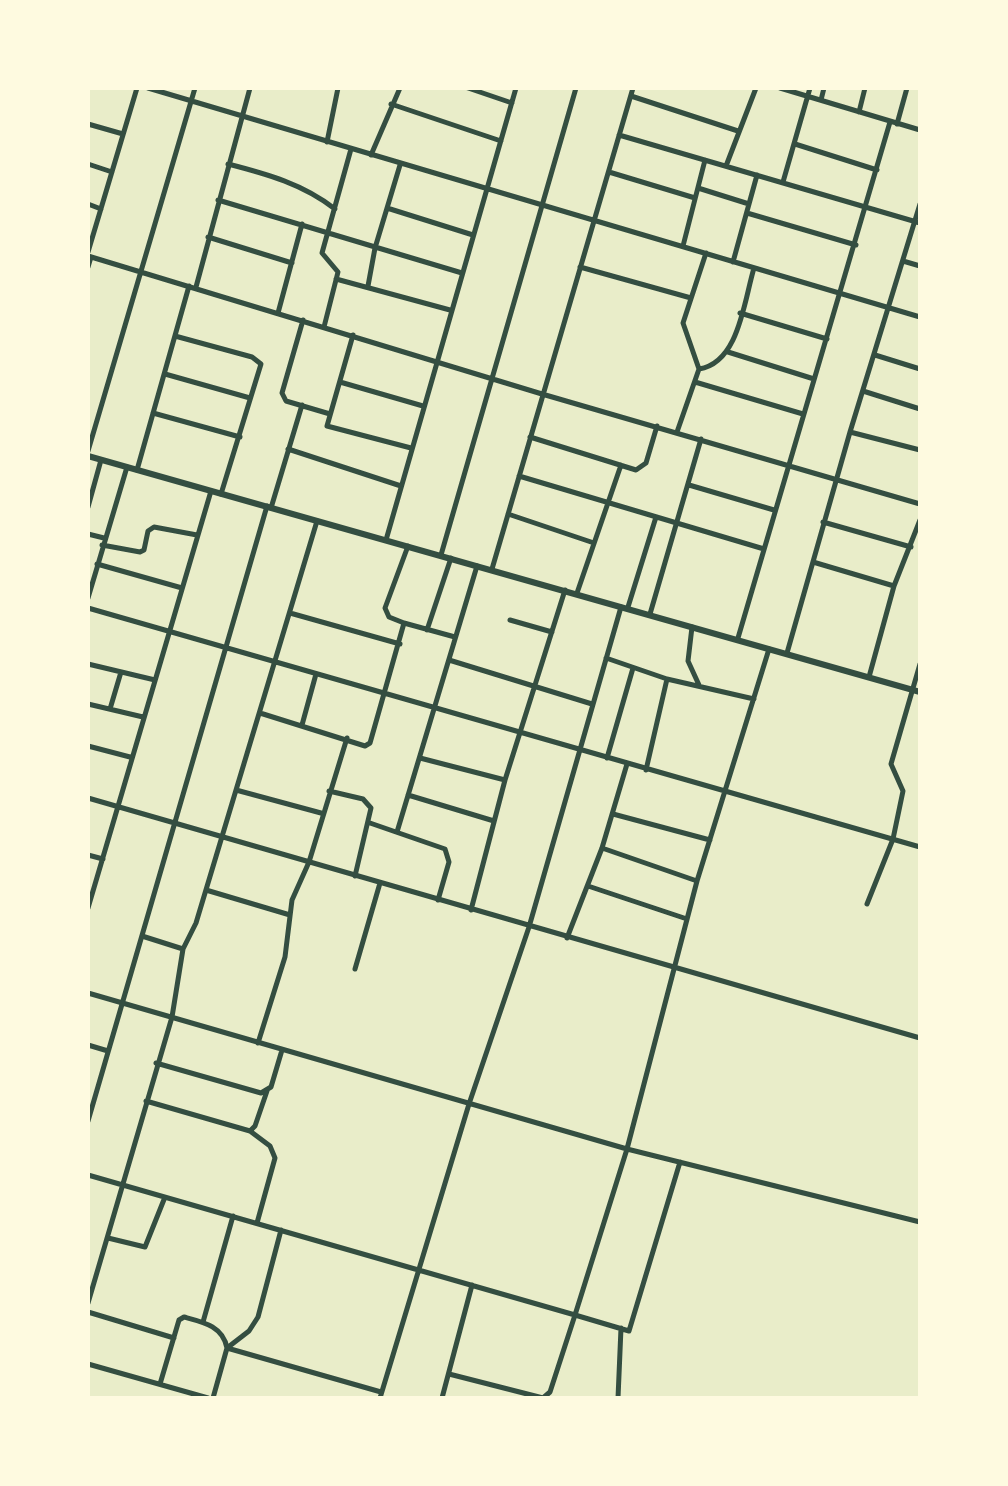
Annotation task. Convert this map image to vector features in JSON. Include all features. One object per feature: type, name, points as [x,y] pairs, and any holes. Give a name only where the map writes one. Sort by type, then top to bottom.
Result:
[{"type":"street","points":[[88,267],[101,209],[137,88]]},
{"type":"street","points":[[148,88],[920,317]]},
{"type":"street","points":[[195,88],[88,453],[101,460],[920,692]]},
{"type":"street","points":[[137,470],[250,88]]},
{"type":"street","points":[[327,142],[338,88]]},
{"type":"street","points":[[371,155],[400,88]]},
{"type":"street","points":[[468,88],[512,103]]},
{"type":"street","points":[[386,540],[516,88]]},
{"type":"street","points":[[441,555],[576,88]]},
{"type":"street","points":[[492,569],[633,88]]},
{"type":"street","points":[[726,166],[756,88]]},
{"type":"street","points":[[780,88],[920,130]]},
{"type":"street","points":[[783,182],[810,97],[810,88]]},
{"type":"street","points":[[821,100],[824,88]]},
{"type":"street","points":[[859,112],[865,88]]},
{"type":"street","points":[[738,638],[877,170],[907,88]]},
{"type":"street","points":[[631,96],[738,131]]},
{"type":"street","points":[[391,104],[501,141]]},
{"type":"street","points":[[88,124],[123,134]]},
{"type":"street","points":[[619,135],[917,222]]},
{"type":"street","points":[[795,144],[877,170]]},
{"type":"street","points":[[324,327],[337,267],[322,253],[351,149]]},
{"type":"street","points":[[683,246],[705,160]]},
{"type":"street","points":[[88,164],[112,172]]},
{"type":"street","points":[[228,164],[288,181],[316,194],[335,209]]},
{"type":"street","points":[[368,286],[375,248],[400,165]]},
{"type":"street","points":[[609,172],[695,198]]},
{"type":"street","points":[[733,262],[757,175]]},
{"type":"street","points":[[698,188],[749,204]]},
{"type":"street","points":[[218,200],[462,273]]},
{"type":"street","points":[[88,204],[101,209]]},
{"type":"street","points":[[787,653],[823,522],[920,204]]},
{"type":"street","points":[[387,208],[473,235]]},
{"type":"street","points":[[747,213],[856,245]]},
{"type":"street","points":[[278,313],[302,224]]},
{"type":"street","points":[[208,237],[292,263]]},
{"type":"street","points":[[677,432],[699,369],[683,329],[706,253]]},
{"type":"street","points":[[89,255],[542,394],[920,504]]},
{"type":"street","points":[[903,261],[920,266]]},
{"type":"street","points":[[580,267],[691,298]]},
{"type":"street","points":[[699,369],[715,365],[728,352],[754,268]]},
{"type":"street","points":[[336,279],[450,310]]},
{"type":"street","points":[[740,313],[827,339]]},
{"type":"street","points":[[303,320],[281,389],[286,401],[330,414]]},
{"type":"street","points":[[353,335],[329,427],[411,448]]},
{"type":"street","points":[[175,336],[257,360],[261,364],[221,494]]},
{"type":"street","points":[[728,352],[814,379]]},
{"type":"street","points":[[875,355],[920,369]]},
{"type":"street","points":[[165,374],[250,398]]},
{"type":"street","points":[[340,382],[423,406]]},
{"type":"street","points":[[695,382],[803,414]]},
{"type":"street","points":[[863,391],[920,409]]},
{"type":"street","points":[[88,1121],[225,648],[302,405]]},
{"type":"street","points":[[153,413],[240,437]]},
{"type":"street","points":[[530,437],[636,470],[644,466],[657,426]]},
{"type":"street","points":[[850,432],[920,450]]},
{"type":"street","points":[[650,614],[701,439]]},
{"type":"street","points":[[288,449],[401,486]]},
{"type":"street","points":[[88,507],[101,460]]},
{"type":"street","points":[[577,593],[621,465]]},
{"type":"street","points":[[88,598],[127,467]]},
{"type":"street","points":[[519,476],[764,549]]},
{"type":"street","points":[[689,485],[774,510]]},
{"type":"street","points":[[88,908],[130,757],[211,491]]},
{"type":"street","points":[[508,514],[595,543]]},
{"type":"street","points":[[227,1348],[381,1395],[469,1104],[529,927],[606,658],[656,517]]},
{"type":"street","points":[[869,677],[894,586],[920,520]]},
{"type":"street","points":[[88,1303],[172,1017],[183,949],[206,890],[317,521]]},
{"type":"street","points":[[823,522],[911,547]]},
{"type":"street","points":[[88,534],[103,542],[140,552],[144,550],[148,531],[154,527],[197,535]]},
{"type":"street","points":[[408,546],[385,608],[389,617],[455,637]]},
{"type":"street","points":[[427,630],[451,558]]},
{"type":"street","points":[[813,562],[894,586]]},
{"type":"street","points":[[97,564],[182,588]]},
{"type":"street","points":[[397,832],[455,637],[461,627],[477,565]]},
{"type":"street","points":[[471,910],[505,780],[565,590]]},
{"type":"street","points":[[88,608],[920,847]]},
{"type":"street","points":[[290,613],[400,644]]},
{"type":"street","points":[[510,620],[552,632]]},
{"type":"street","points":[[260,713],[347,738],[360,745],[370,743],[404,623]]},
{"type":"street","points":[[692,627],[688,661],[699,685]]},
{"type":"street","points":[[449,1374],[548,1396],[627,1149],[697,881],[769,648]]},
{"type":"street","points":[[606,658],[667,679],[754,699]]},
{"type":"street","points":[[449,660],[592,704]]},
{"type":"street","points":[[88,664],[155,680]]},
{"type":"street","points":[[867,904],[893,839],[903,791],[891,764],[920,664]]},
{"type":"street","points":[[607,758],[633,668]]},
{"type":"street","points":[[110,709],[121,672]]},
{"type":"street","points":[[302,725],[316,674]]},
{"type":"street","points":[[646,770],[667,679]]},
{"type":"street","points":[[88,704],[143,717]]},
{"type":"street","points":[[258,1043],[285,957],[292,900],[309,862],[321,813],[347,738]]},
{"type":"street","points":[[88,746],[130,757]]},
{"type":"street","points":[[420,758],[505,780]]},
{"type":"street","points":[[567,938],[602,848],[627,764]]},
{"type":"street","points":[[236,790],[321,813]]},
{"type":"street","points":[[329,791],[363,799],[371,808],[370,823],[355,876]]},
{"type":"street","points":[[408,795],[494,821]]},
{"type":"street","points":[[88,798],[920,1038]]},
{"type":"street","points":[[613,814],[710,840]]},
{"type":"street","points":[[370,823],[445,849],[449,862],[438,900]]},
{"type":"street","points":[[602,848],[697,881]]},
{"type":"street","points":[[88,855],[103,859]]},
{"type":"street","points":[[355,969],[380,883]]},
{"type":"street","points":[[588,886],[687,919]]},
{"type":"street","points":[[206,890],[290,915]]},
{"type":"street","points":[[142,936],[183,949]]},
{"type":"street","points":[[88,993],[627,1149],[920,1222]]},
{"type":"street","points":[[88,1045],[108,1051]]},
{"type":"street","points":[[250,1131],[271,1087],[282,1050]]},
{"type":"street","points":[[156,1063],[254,1093],[267,1091]]},
{"type":"street","points":[[146,1101],[250,1131],[270,1146],[275,1158],[257,1223]]},
{"type":"street","points":[[88,1175],[629,1331],[680,1162]]},
{"type":"street","points":[[108,1238],[145,1247],[165,1197]]},
{"type":"street","points":[[203,1322],[233,1216]]},
{"type":"street","points":[[227,1348],[249,1331],[258,1317],[281,1230]]},
{"type":"street","points":[[442,1398],[472,1285]]},
{"type":"street","points":[[88,1312],[174,1338]]},
{"type":"street","points":[[88,1364],[210,1398],[227,1348],[225,1337],[203,1322],[181,1317],[160,1384]]},
{"type":"street","points":[[618,1398],[621,1328]]},
{"type":"street","points":[[176,1398],[179,1390]]}]
